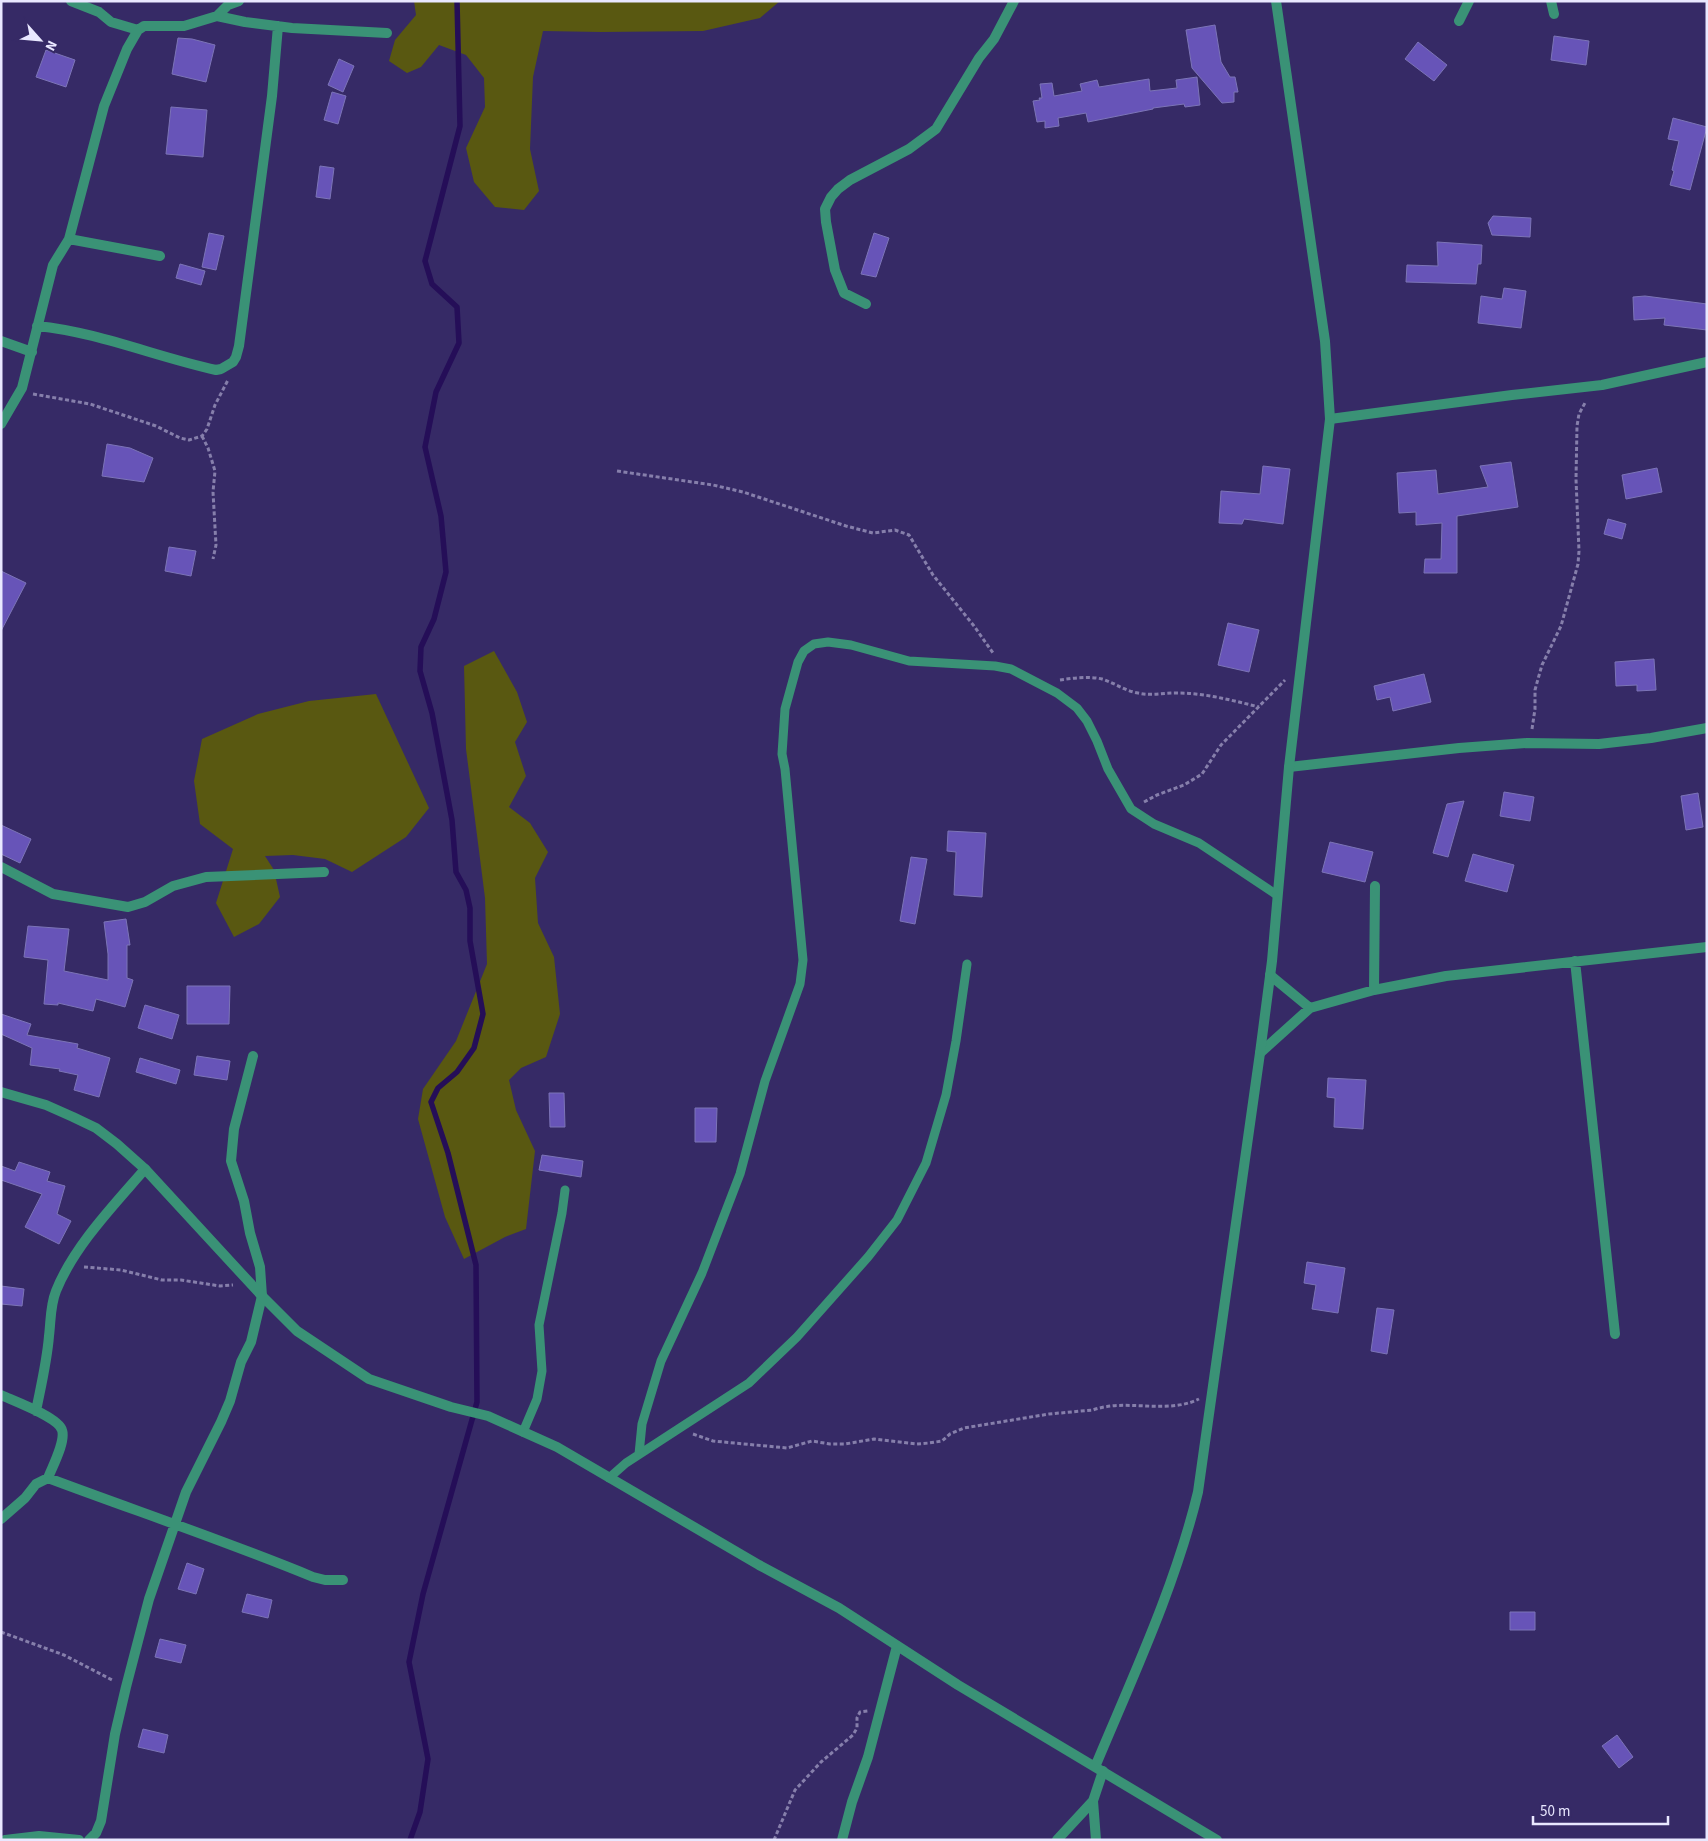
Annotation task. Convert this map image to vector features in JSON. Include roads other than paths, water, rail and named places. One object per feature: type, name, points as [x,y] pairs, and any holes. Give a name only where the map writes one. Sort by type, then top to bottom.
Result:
[{"type":"street","points":[[71,1],[99,12],[111,22],[138,30]]},
{"type":"street","points":[[1,424],[22,388],[53,265],[69,239],[104,106],[127,49],[138,30],[144,26],[184,26],[217,16],[228,6],[239,1]]},
{"type":"street","points":[[866,304],[844,293],[835,270],[825,209],[831,197],[850,180],[909,149],[936,129],[978,58],[994,39],[1014,1]]},
{"type":"street","points":[[1096,1840],[1092,1801],[1099,1769],[1168,1591],[1188,1533],[1198,1492],[1270,975],[1288,767],[1330,419],[1325,341],[1276,1]]},
{"type":"street","points":[[1459,21],[1469,1]]},
{"type":"street","points":[[1551,1],[1554,14]]},
{"type":"street","points":[[217,16],[278,26],[387,34]]},
{"type":"street","points":[[37,326],[59,328],[216,370],[228,366],[236,357],[272,96],[278,26]]},
{"type":"street","points":[[69,239],[160,256]]},
{"type":"street","points":[[1,341],[32,352]]},
{"type":"street","points":[[1330,419],[1602,385],[1705,360]]},
{"type":"street","points":[[1288,767],[1419,752],[1527,743],[1599,744],[1651,738],[1707,728]]},
{"type":"street","points":[[1,867],[53,894],[128,907],[145,902],[173,886],[206,877],[324,872]]},
{"type":"street","points":[[1374,990],[1375,886]]},
{"type":"street","points":[[1260,1053],[1310,1008],[1374,990],[1446,976],[1707,948]]},
{"type":"street","points":[[1575,961],[1615,1334]]},
{"type":"street","points":[[1270,975],[1310,1008]]},
{"type":"street","points":[[89,1840],[96,1833],[101,1821],[115,1734],[149,1599],[186,1492],[230,1401],[241,1362],[251,1342],[262,1296],[260,1267],[250,1233],[244,1201],[231,1161],[234,1130],[253,1056]]},
{"type":"street","points":[[1,1092],[46,1105],[96,1128],[146,1169],[262,1296],[297,1331],[369,1379],[451,1407],[488,1416],[557,1448],[839,1608],[958,1685],[1217,1840]]},
{"type":"street","points":[[36,1411],[45,1365],[50,1310],[55,1292],[68,1264],[95,1228],[146,1169]]},
{"type":"street","points":[[1,1395],[36,1411],[56,1422],[62,1428],[59,1449],[48,1478],[36,1484],[25,1498],[1,1519]]},
{"type":"street","points":[[48,1478],[247,1550],[313,1577],[325,1580],[343,1580]]},
{"type":"street","points":[[842,1840],[852,1802],[868,1757],[897,1646]]},
{"type":"street","points":[[1057,1840],[1092,1801]]},
{"type":"street","points":[[5,1840],[39,1836],[79,1840]]},
{"type":"lane","points":[[638,1454],[642,1424],[661,1361],[702,1273],[740,1174],[766,1081],[800,984],[803,960],[782,754],[785,709],[798,662],[804,651],[814,644],[828,642],[851,645],[909,661],[1011,669],[1057,693],[1077,708],[1087,721],[1108,769],[1131,809],[1154,824],[1200,843],[1277,895]]},
{"type":"lane","points":[[609,1478],[638,1454],[749,1383],[790,1343],[868,1256],[897,1220],[926,1163],[946,1095],[967,964]]},
{"type":"lane","points":[[523,1432],[537,1399],[542,1371],[539,1325],[565,1190]]},
{"type":"waterway","points":[[410,1840],[420,1812],[428,1759],[409,1662],[423,1594],[477,1402],[476,1265],[448,1153],[431,1102],[438,1088],[457,1072],[474,1048],[483,1014],[470,941],[470,908],[466,890],[456,872],[452,820],[432,713],[420,671],[421,647],[434,619],[446,572],[441,516],[425,447],[436,392],[459,343],[457,307],[432,284],[425,261],[460,126],[457,1]]}]
